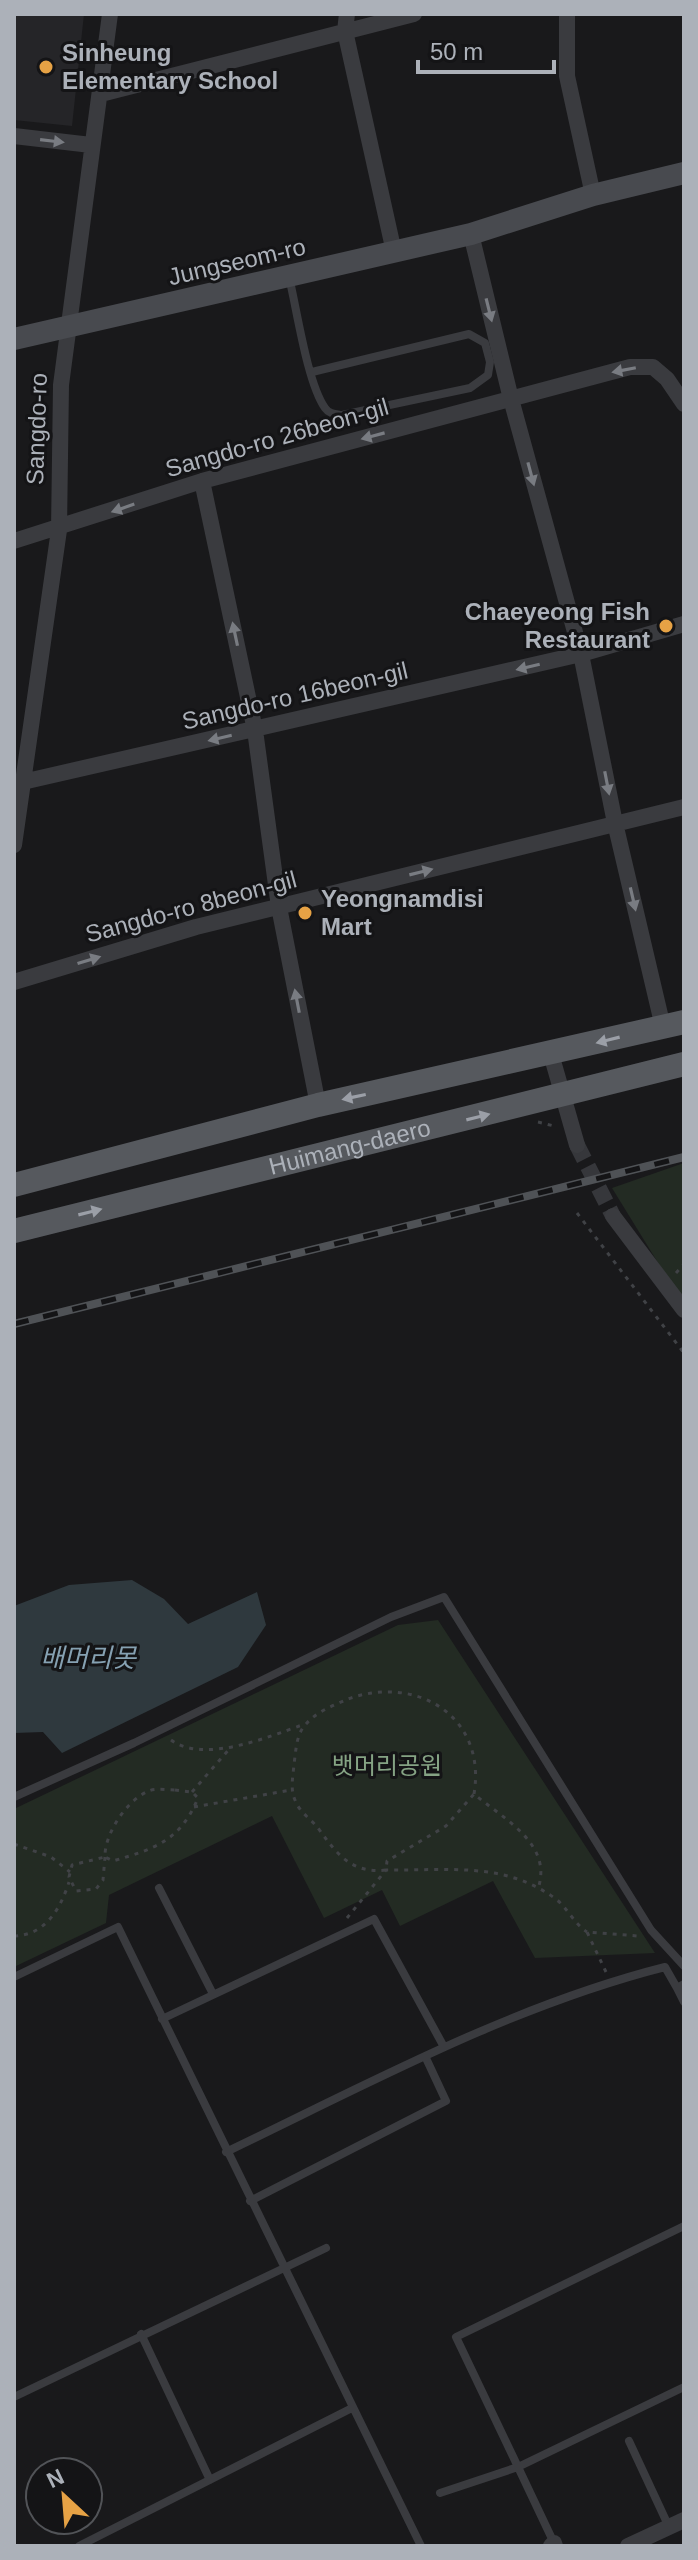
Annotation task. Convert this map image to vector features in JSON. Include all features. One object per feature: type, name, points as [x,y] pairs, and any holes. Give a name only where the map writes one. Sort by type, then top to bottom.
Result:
[{"type":"main road","name":"Jungseom-ro","points":[[14,339],[471,234],[593,195],[684,173]]},
{"type":"main road","name":"Huimang-daero","points":[[14,1185],[318,1105],[674,1024]]},
{"type":"main road","name":"Huimang-daero","points":[[14,1231],[684,1064]]},
{"type":"street","name":"Sangdo-ro","points":[[14,845],[17,784],[59,530],[61,385],[110,14]]},
{"type":"street","points":[[347,14],[345,31],[394,252]]},
{"type":"street","points":[[101,94],[414,14]]},
{"type":"street","points":[[567,14],[567,76],[593,195]]},
{"type":"street","points":[[14,136],[91,145]]},
{"type":"street","points":[[471,234],[511,399],[581,654],[615,823]]},
{"type":"street","name":"Sangdo-ro 26beon-gil","points":[[14,541],[59,530],[202,481],[630,367],[653,367],[667,379],[684,404]]},
{"type":"street","points":[[202,481],[255,730],[279,907],[318,1105]]},
{"type":"street","name":"Sangdo-ro 16beon-gil","points":[[17,784],[581,654],[684,624]]},
{"type":"street","name":"Sangdo-ro 8beon-gil","points":[[14,982],[196,927],[684,807]]},
{"type":"street","name":"Huimang-daero","points":[[615,823],[674,1024]]},
{"type":"street","points":[[551,1054],[560,1097],[577,1145]]},
{"type":"street","points":[[613,1216],[684,1310]]},
{"type":"street","points":[[628,2546],[677,2523]]},
{"type":"lane","points":[[289,276],[312,372],[324,406],[330,413],[342,415],[470,388],[488,375],[490,362],[485,343],[469,334],[312,372]]},
{"type":"lane","points":[[14,1797],[159,1731],[391,1617],[444,1597],[656,1936],[684,1966]]},
{"type":"lane","points":[[159,1888],[213,1994]]},
{"type":"lane","points":[[162,2019],[374,1919],[444,2047]]},
{"type":"lane","points":[[14,1977],[118,1927],[421,2546]]},
{"type":"lane","points":[[226,2152],[444,2047],[611,1983],[665,1967],[680,1986],[684,2002]]},
{"type":"lane","points":[[250,2201],[446,2101],[425,2056]]},
{"type":"lane","points":[[553,2545],[456,2337],[684,2226]]},
{"type":"lane","points":[[14,2397],[326,2248]]},
{"type":"lane","points":[[141,2334],[210,2480]]},
{"type":"lane","points":[[440,2493],[518,2467],[684,2387]]},
{"type":"lane","points":[[79,2546],[352,2408]]},
{"type":"lane","points":[[629,2441],[677,2523]]},
{"type":"path","points":[[577,1213],[684,1353]]},
{"type":"path","points":[[159,1731],[178,1745],[205,1749],[232,1747],[304,1725],[337,1704],[362,1694],[404,1692],[430,1700],[447,1710],[473,1749],[477,1775],[474,1794],[446,1826],[387,1861],[386,1870],[349,1913],[343,1933]]},
{"type":"path","points":[[304,1725],[297,1741],[291,1790],[296,1804],[318,1828],[330,1849],[348,1863],[386,1870],[456,1867],[501,1873],[555,1897],[587,1932],[611,1983]]},
{"type":"path","points":[[192,1792],[232,1747]]},
{"type":"path","points":[[194,1807],[291,1790]]},
{"type":"path","points":[[14,1936],[36,1933],[58,1909],[70,1880],[72,1865],[105,1857],[113,1861],[149,1853],[169,1838],[198,1798],[192,1792],[148,1791],[104,1841],[105,1857],[103,1880],[96,1889],[76,1891],[70,1880]]},
{"type":"path","points":[[474,1794],[530,1841],[539,1853],[544,1872],[538,1889]]},
{"type":"path","points":[[14,1844],[51,1857],[70,1872]]},
{"type":"path","points":[[587,1932],[656,1936]]},
{"type":"shaded area","name":"Sinheung Elementary School","points":[[14,14],[84,14],[72,126],[14,120]]},
{"type":"green space","points":[[684,1163],[684,1305],[612,1188]]},
{"type":"green space","name":"뱃머리공원","points":[[438,1620],[655,1953],[535,1958],[493,1881],[400,1926],[382,1890],[324,1918],[272,1816],[109,1895],[106,1923],[14,1967],[14,1809],[398,1625]]},
{"type":"water","name":"배머리못","points":[[132,1580],[164,1599],[188,1624],[257,1592],[266,1625],[238,1667],[62,1753],[43,1732],[14,1733],[14,1606],[69,1585]]},
{"type":"tunnel","points":[[577,1145],[613,1216]]},
{"type":"railway","points":[[14,1324],[684,1157]]},
{"type":"place","name":"Sinheung Elementary School","points":[[46,67]]},
{"type":"place","name":"Chaeyeong Fish Restaurant","points":[[666,626]]},
{"type":"place","name":"Yeongnamdisi Mart","points":[[305,913]]}]
